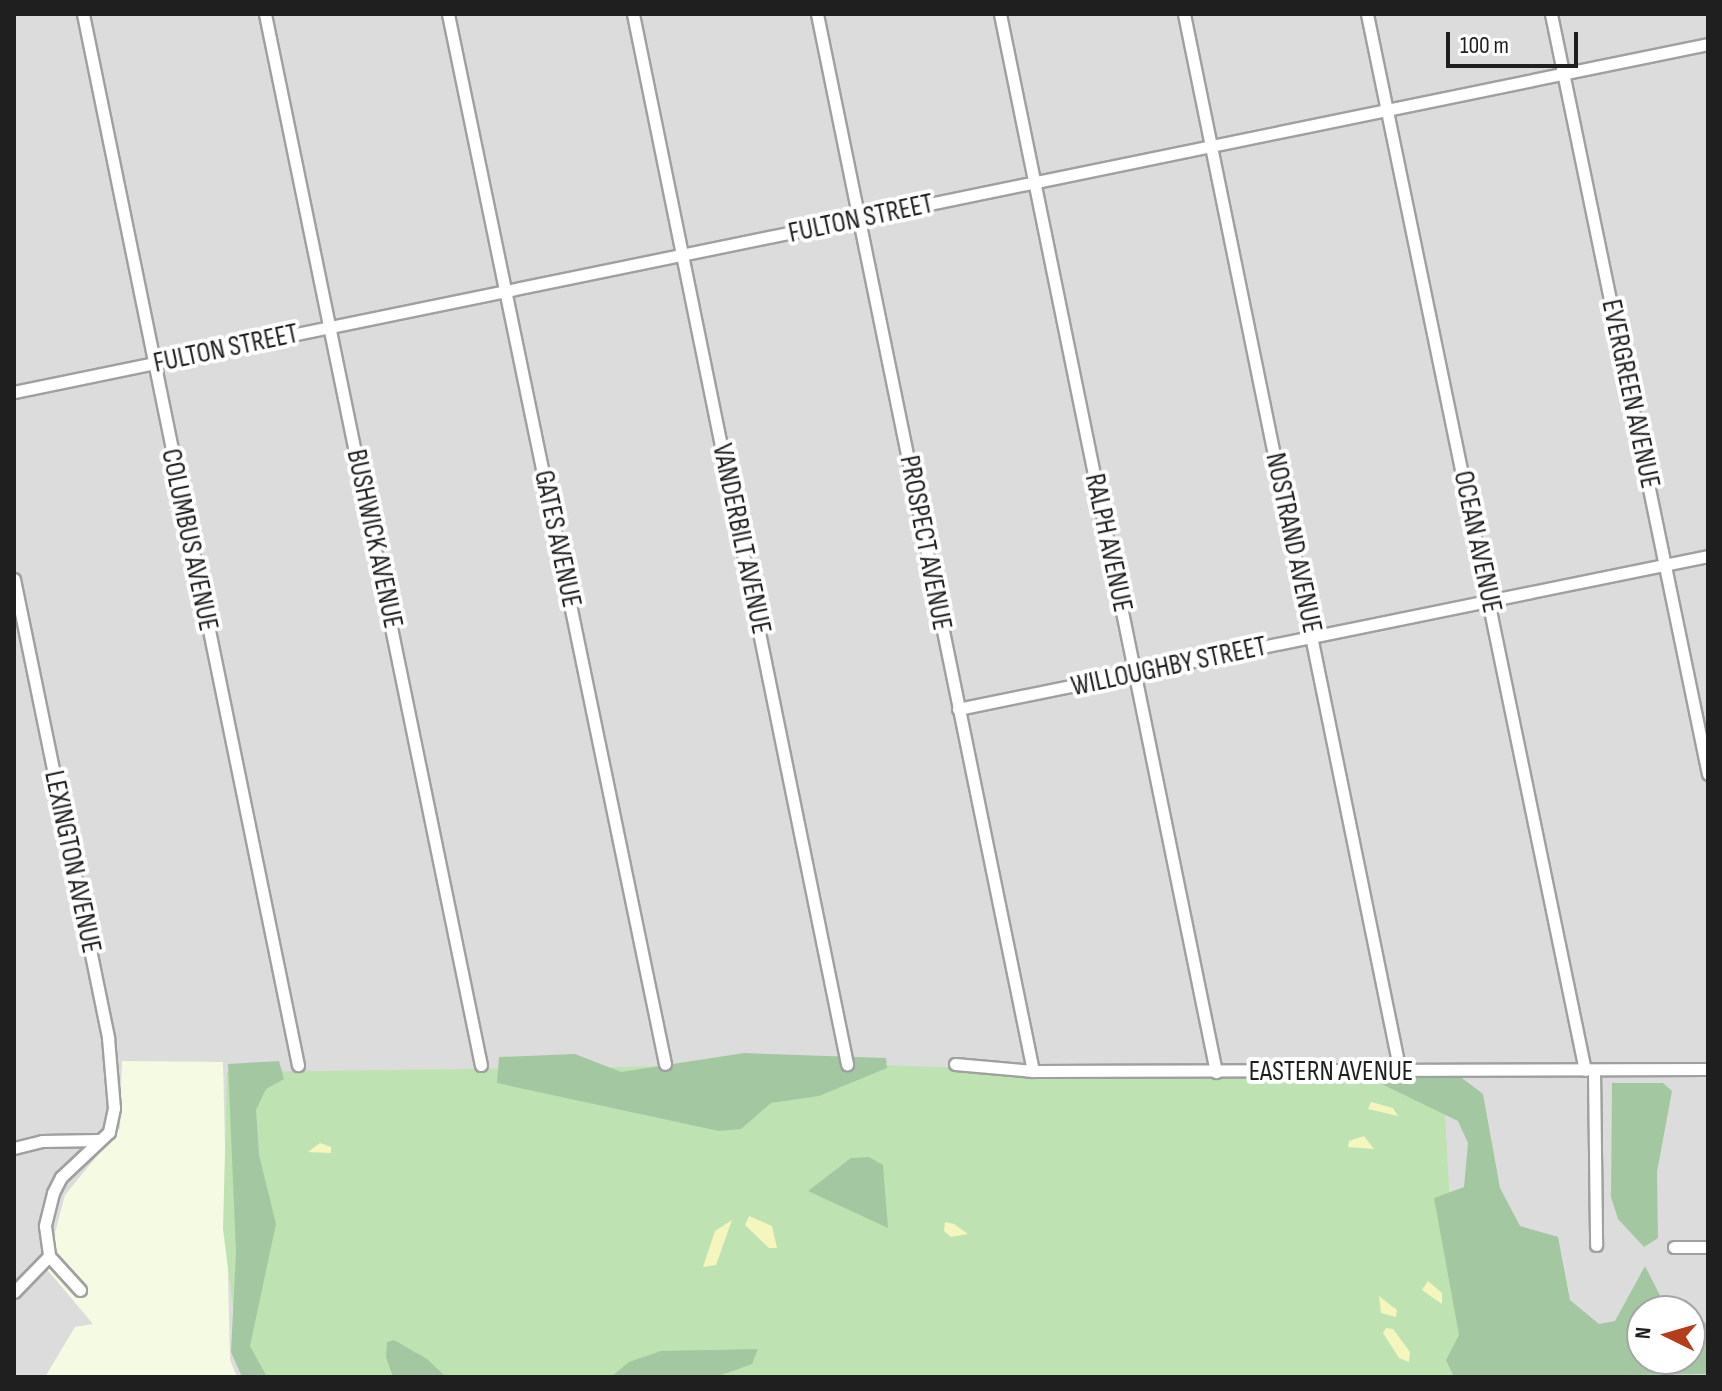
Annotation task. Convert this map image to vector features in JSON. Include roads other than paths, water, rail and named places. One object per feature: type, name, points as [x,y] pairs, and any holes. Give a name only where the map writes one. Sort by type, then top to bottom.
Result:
[{"type":"street","name":"COLUMBUS AVENUE","points":[[83,14],[298,1065]]},
{"type":"street","name":"BUSHWICK AVENUE","points":[[265,14],[481,1065]]},
{"type":"street","name":"GATES AVENUE","points":[[448,14],[665,1064]]},
{"type":"street","name":"VANDERBILT AVENUE","points":[[633,14],[847,1064]]},
{"type":"street","name":"PROSPECT AVENUE","points":[[817,14],[1033,1071]]},
{"type":"street","name":"RALPH AVENUE","points":[[1000,14],[1216,1072]]},
{"type":"street","name":"NOSTRAND AVENUE","points":[[1184,14],[1400,1072]]},
{"type":"street","name":"OCEAN AVENUE","points":[[1367,14],[1590,1070],[1596,1245]]},
{"type":"street","name":"EVERGREEN AVENUE","points":[[1551,14],[1708,774]]},
{"type":"street","name":"FULTON STREET","points":[[14,392],[1708,44]]},
{"type":"street","name":"WILLOUGHBY STREET","points":[[958,709],[1708,556]]},
{"type":"street","name":"LEXINGTON AVENUE","points":[[14,579],[113,1065],[114,1124],[53,1193],[45,1226],[49,1256]]},
{"type":"street","name":"EASTERN AVENUE","points":[[955,1064],[1033,1071],[1708,1069]]},
{"type":"street","points":[[14,1148],[42,1141],[99,1140]]},
{"type":"street","points":[[1674,1247],[1708,1247]]},
{"type":"street","points":[[18,1288],[49,1256],[80,1290]]}]
